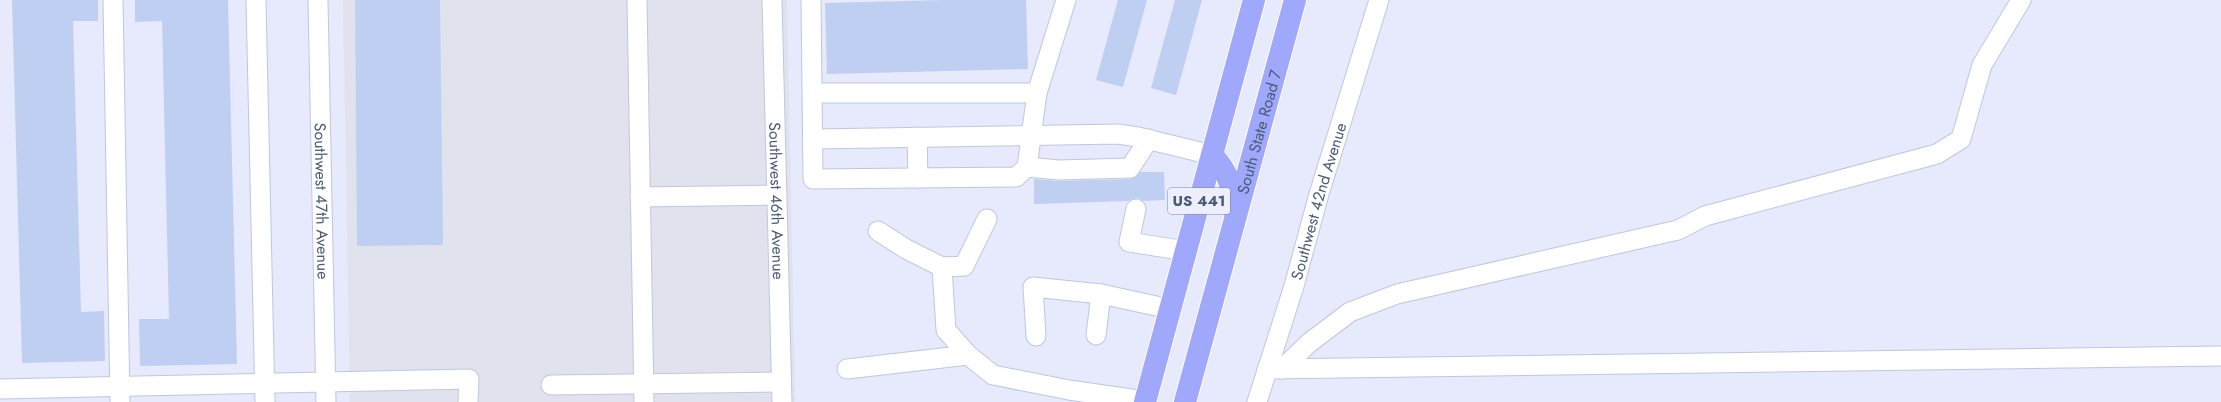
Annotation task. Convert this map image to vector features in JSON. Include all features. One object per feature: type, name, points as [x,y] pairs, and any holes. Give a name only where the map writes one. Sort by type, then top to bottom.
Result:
[{"type":"main road","name":"US 441","points":[[1145,402],[1254,0]]},
{"type":"main road","name":"South State Road 7","points":[[1185,402],[1295,0]]},
{"type":"main road","points":[[1212,155],[1222,165],[1228,179],[1233,197],[1234,222]]},
{"type":"street","points":[[113,0],[120,394]]},
{"type":"street","points":[[256,0],[266,402]]},
{"type":"street","name":"Southwest 47th Avenue","points":[[318,0],[326,402]]},
{"type":"street","points":[[637,0],[644,393]]},
{"type":"street","name":"Southwest 46th Avenue","points":[[772,0],[782,402]]},
{"type":"street","points":[[811,0],[814,139],[813,179],[1016,178],[1027,167],[1037,93],[1066,0]]},
{"type":"street","name":"Southwest 42nd Avenue","points":[[1257,402],[1275,369],[1380,0]]},
{"type":"street","points":[[1275,369],[1350,312],[1397,294],[1678,230],[1705,216],[1937,154],[1961,139],[1982,65],[2021,0]]},
{"type":"street","points":[[813,93],[1037,93]]},
{"type":"street","points":[[814,139],[1118,134],[1212,155]]},
{"type":"street","points":[[917,137],[918,178]]},
{"type":"street","points":[[1027,167],[1059,170],[1130,168],[1149,140]]},
{"type":"street","points":[[640,197],[777,195]]},
{"type":"street","points":[[1136,209],[1129,242],[1186,251]]},
{"type":"street","points":[[878,231],[906,249],[942,266],[964,266],[987,219]]},
{"type":"street","points":[[942,266],[946,330],[968,355],[993,375],[1069,390],[1145,402]]},
{"type":"street","points":[[1036,336],[1033,288],[1101,294],[1170,309]]},
{"type":"street","points":[[1096,335],[1101,294]]},
{"type":"street","points":[[847,369],[968,355]]},
{"type":"street","points":[[1275,369],[2221,356]]},
{"type":"street","points":[[0,389],[120,394],[265,383],[469,379],[468,402]]},
{"type":"street","points":[[552,385],[644,393],[781,382]]},
{"type":"shaded area","points":[[343,0],[787,0],[795,402],[350,402]]},
{"type":"building","points":[[12,0],[98,0],[98,21],[73,21],[81,312],[104,311],[105,361],[22,363]]},
{"type":"building","points":[[135,0],[228,0],[237,364],[140,366],[139,319],[169,319],[162,21],[135,22]]},
{"type":"building","points":[[355,0],[440,0],[443,245],[357,246]]},
{"type":"building","points":[[943,0],[1026,0],[1028,69],[827,74],[825,3]]},
{"type":"building","points":[[1118,0],[1147,0],[1123,87],[1096,80]]},
{"type":"building","points":[[1175,0],[1202,0],[1176,95],[1151,88]]},
{"type":"building","points":[[1140,172],[1164,172],[1165,200],[1143,201],[1138,198],[1128,201],[1034,204],[1034,179],[1059,181],[1130,179],[1136,177]]}]
